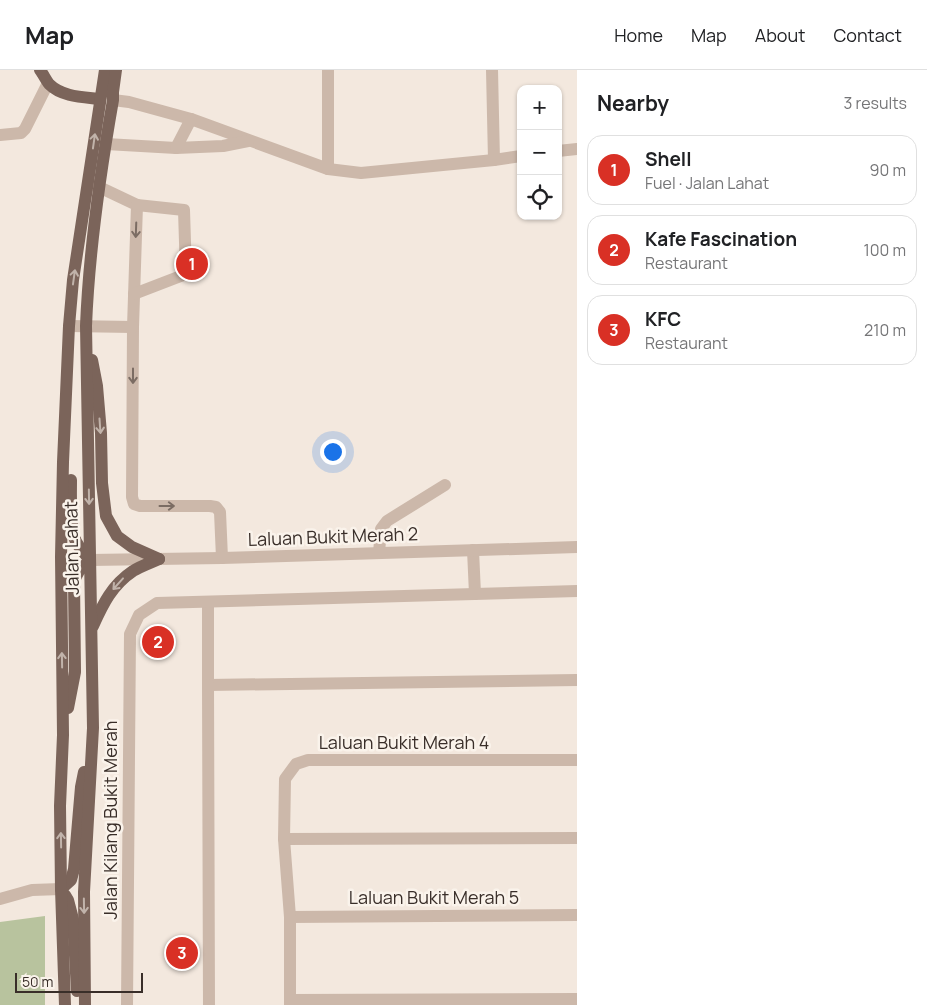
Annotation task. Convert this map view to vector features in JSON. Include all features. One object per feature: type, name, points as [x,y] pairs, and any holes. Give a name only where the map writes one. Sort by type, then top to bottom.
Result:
[{"type":"main road","points":[[40,70],[48,84],[62,93],[109,100]]},
{"type":"main road","points":[[105,70],[109,100]]},
{"type":"main road","points":[[109,100],[116,70]]},
{"type":"main road","name":"Jalan Lahat","points":[[84,1005],[84,892],[94,728],[86,326],[94,186],[106,144],[109,100]]},
{"type":"main road","name":"Jalan Lahat","points":[[65,1005],[60,806],[63,735],[61,557],[68,326],[73,280],[94,186],[109,100]]},
{"type":"main road","points":[[86,326],[97,386],[102,483],[106,516],[117,536],[132,548],[159,559]]},
{"type":"main road","points":[[63,735],[75,672],[74,580],[79,571],[90,560],[80,549],[74,537],[72,521],[67,370]]},
{"type":"main road","points":[[92,629],[105,600],[120,581],[134,570],[159,559]]},
{"type":"main road","points":[[78,1005],[73,919],[68,900],[61,889],[71,880],[74,870],[81,787],[94,728]]},
{"type":"street","points":[[328,70],[328,169]]},
{"type":"street","points":[[492,70],[494,160]]},
{"type":"street","points":[[0,135],[21,133],[25,129],[48,84]]},
{"type":"street","points":[[109,100],[130,102],[191,119],[328,169],[361,173],[517,157]]},
{"type":"street","points":[[176,148],[191,119]]},
{"type":"street","points":[[106,144],[176,148],[224,146],[250,140]]},
{"type":"street","points":[[562,151],[577,149]]},
{"type":"street","points":[[94,186],[136,205],[184,210],[186,274],[134,294]]},
{"type":"street","points":[[136,205],[132,497],[134,504],[140,506],[216,507],[220,512],[222,558]]},
{"type":"street","points":[[68,326],[133,327]]},
{"type":"street","points":[[379,553],[381,529],[387,522],[445,484]]},
{"type":"street","name":"Laluan Bukit Merah 2","points":[[90,560],[222,558],[577,547]]},
{"type":"street","points":[[473,550],[475,594]]},
{"type":"street","points":[[209,1005],[208,602],[577,591]]},
{"type":"street","name":"Jalan Kilang Bukit Merah","points":[[127,1005],[130,634],[139,615],[158,603],[208,602]]},
{"type":"street","points":[[208,685],[577,680]]},
{"type":"street","name":"Laluan Bukit Merah 4","points":[[290,1003],[290,917],[284,839],[286,779],[296,764],[308,760],[577,760]]},
{"type":"street","points":[[284,839],[577,838]]},
{"type":"street","points":[[0,899],[32,890],[61,889]]},
{"type":"street","name":"Laluan Bukit Merah 5","points":[[290,917],[577,915]]},
{"type":"street","points":[[290,1003],[577,999]]},
{"type":"green space","points":[[45,916],[45,1005],[0,1005],[0,922]]},
{"type":"place","name":"Shell","points":[[192,264]]},
{"type":"place","name":"Kafe Fascination","points":[[158,642]]},
{"type":"place","name":"KFC","points":[[182,953]]}]
